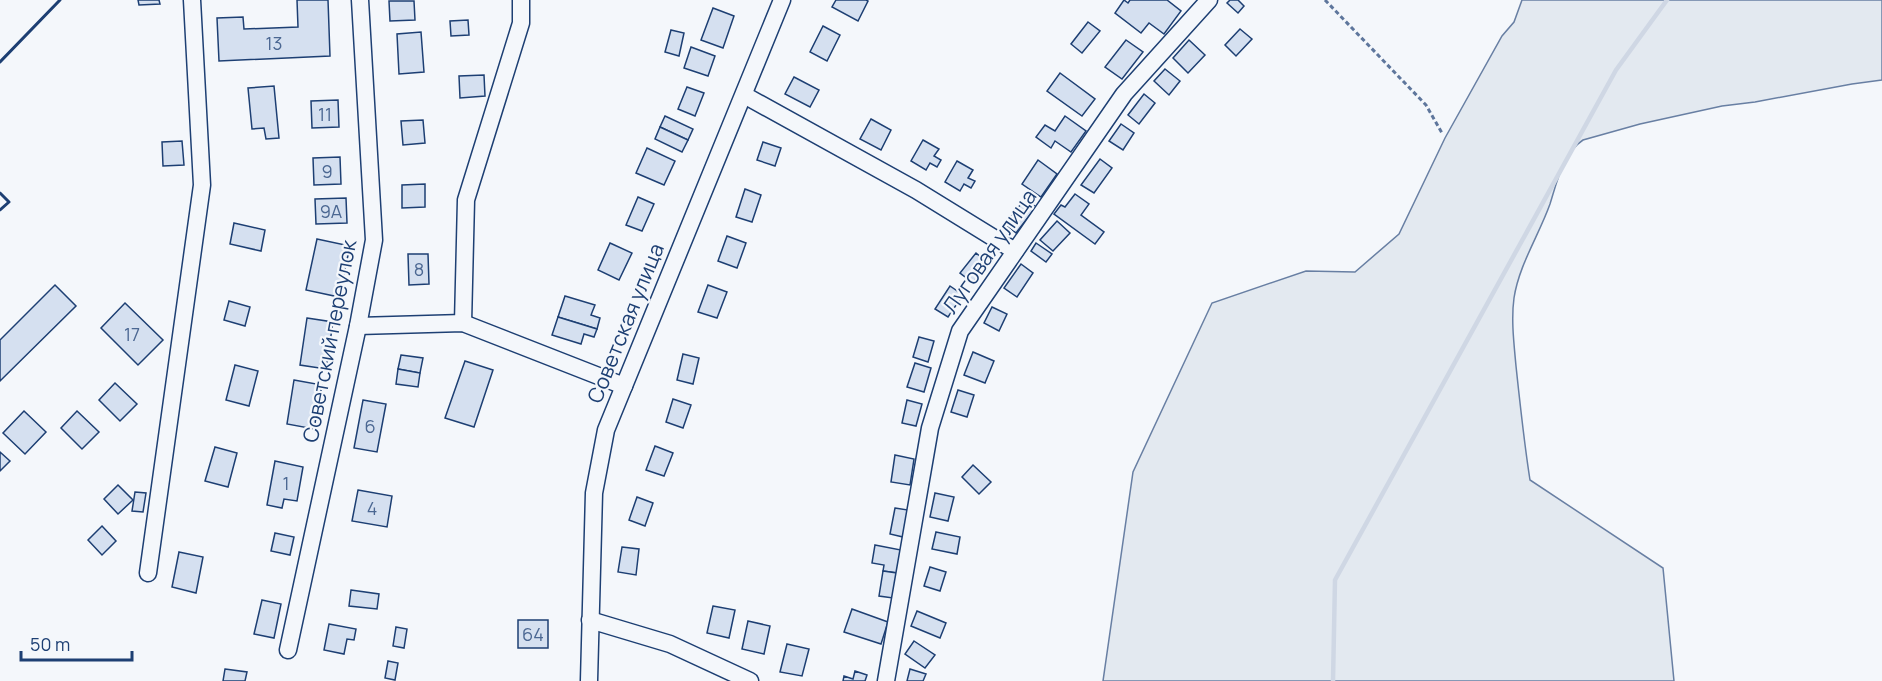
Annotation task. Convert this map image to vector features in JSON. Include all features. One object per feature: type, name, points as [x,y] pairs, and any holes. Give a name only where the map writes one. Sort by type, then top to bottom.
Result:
[{"type":"street","points":[[148,573],[202,185],[192,0]]},
{"type":"street","name":"Советский переулок","points":[[288,650],[358,326],[374,240],[360,0]]},
{"type":"street","points":[[463,323],[466,200],[521,23],[521,0]]},
{"type":"street","name":"Советская улица","points":[[589,681],[594,493],[606,430],[782,0]]},
{"type":"street","name":"Луговая улица","points":[[886,681],[930,428],[960,331],[1125,94],[1209,0]]},
{"type":"street","points":[[744,95],[916,190],[1015,251]]},
{"type":"street","points":[[358,326],[463,323],[624,386]]},
{"type":"street","points":[[590,620],[670,644],[750,681]]},
{"type":"path","points":[[1325,0],[1426,105],[1442,133]]},
{"type":"shaded area","points":[[1522,0],[1882,0],[1882,80],[1722,106],[1640,124],[1583,140],[1570,152],[1566,160],[1546,216],[1520,274],[1514,298],[1513,332],[1530,480],[1663,568],[1674,681],[1103,681],[1133,472],[1212,303],[1306,271],[1355,272],[1399,234],[1445,138],[1502,36],[1514,22]]},
{"type":"building","points":[[138,0],[159,0],[160,4],[139,5]]},
{"type":"building","points":[[297,0],[328,0],[330,56],[219,61],[217,18],[243,17],[244,29],[298,27]]},
{"type":"building","points":[[836,0],[868,1],[858,21],[832,7]]},
{"type":"building","points":[[1124,0],[1128,3],[1130,0],[1167,0],[1181,11],[1164,34],[1149,23],[1141,33],[1115,13]]},
{"type":"building","points":[[1230,0],[1238,0],[1244,6],[1238,13],[1227,3]]},
{"type":"building","points":[[389,1],[414,1],[415,20],[390,21]]},
{"type":"building","points":[[713,8],[734,16],[723,48],[701,40]]},
{"type":"building","points":[[468,20],[469,35],[451,36],[450,21]]},
{"type":"building","points":[[1088,22],[1100,31],[1082,53],[1071,44]]},
{"type":"building","points":[[823,26],[840,35],[827,61],[810,52]]},
{"type":"building","points":[[1240,29],[1252,39],[1236,56],[1225,45]]},
{"type":"building","points":[[671,30],[684,33],[679,56],[665,52]]},
{"type":"building","points":[[421,32],[424,72],[399,74],[397,34]]},
{"type":"building","points":[[1126,40],[1143,52],[1122,79],[1105,67]]},
{"type":"building","points":[[1189,40],[1205,55],[1188,73],[1173,58]]},
{"type":"building","points":[[691,47],[715,56],[708,76],[684,68]]},
{"type":"building","points":[[1165,69],[1180,81],[1169,95],[1154,81]]},
{"type":"building","points":[[1060,73],[1095,99],[1082,116],[1047,91]]},
{"type":"building","points":[[484,75],[485,96],[460,98],[459,76]]},
{"type":"building","points":[[794,77],[819,90],[810,107],[785,94]]},
{"type":"building","points":[[274,86],[279,138],[266,139],[264,128],[252,129],[248,88]]},
{"type":"building","points":[[687,87],[704,93],[695,116],[678,109]]},
{"type":"building","points":[[1144,94],[1155,103],[1139,124],[1128,115]]},
{"type":"building","points":[[338,100],[339,127],[312,128],[311,101]]},
{"type":"building","points":[[665,116],[693,129],[688,140],[660,127]]},
{"type":"building","points":[[1065,116],[1086,131],[1071,152],[1055,141],[1051,148],[1036,137],[1045,125],[1055,131]]},
{"type":"building","points":[[871,119],[891,130],[881,150],[860,139]]},
{"type":"building","points":[[423,120],[425,143],[403,145],[401,121]]},
{"type":"building","points":[[1121,124],[1134,133],[1123,150],[1109,141]]},
{"type":"building","points":[[660,127],[688,140],[682,152],[655,139]]},
{"type":"building","points":[[923,140],[939,149],[934,156],[941,160],[937,167],[930,163],[926,170],[911,161]]},
{"type":"building","points":[[182,141],[184,165],[163,166],[162,142]]},
{"type":"building","points":[[763,142],[781,148],[775,166],[757,160]]},
{"type":"building","points":[[647,148],[675,161],[664,185],[636,173]]},
{"type":"building","points":[[340,157],[341,184],[314,185],[313,158]]},
{"type":"building","points":[[1100,159],[1112,168],[1094,193],[1081,185]]},
{"type":"building","points":[[1038,160],[1057,174],[1041,197],[1022,184]]},
{"type":"building","points":[[957,161],[973,170],[968,178],[975,181],[971,188],[964,184],[960,191],[945,182]]},
{"type":"building","points":[[425,184],[425,207],[402,208],[402,185]]},
{"type":"building","points":[[745,189],[761,195],[752,222],[736,217]]},
{"type":"building","points":[[1075,194],[1089,204],[1081,215],[1104,232],[1095,244],[1054,214],[1061,205],[1065,207]]},
{"type":"building","points":[[638,197],[654,204],[642,231],[626,225]]},
{"type":"building","points":[[346,198],[347,223],[316,224],[315,199]]},
{"type":"building","points":[[1025,199],[1036,207],[1016,233],[1005,224]]},
{"type":"building","points":[[1057,221],[1070,233],[1053,251],[1040,240]]},
{"type":"building","points":[[234,223],[265,230],[261,251],[230,244]]},
{"type":"building","points":[[727,236],[746,243],[737,268],[718,261]]},
{"type":"building","points":[[317,239],[350,246],[339,297],[306,290]]},
{"type":"building","points":[[610,243],[632,253],[619,280],[598,270]]},
{"type":"building","points":[[1036,243],[1052,254],[1046,262],[1031,251]]},
{"type":"building","points":[[976,253],[988,263],[973,283],[960,273]]},
{"type":"building","points":[[408,254],[428,254],[429,284],[409,285]]},
{"type":"building","points":[[1021,264],[1033,273],[1017,297],[1004,288]]},
{"type":"building","points":[[55,285],[76,306],[0,381],[0,340]]},
{"type":"building","points":[[708,285],[727,292],[717,318],[698,312]]},
{"type":"building","points":[[950,286],[963,295],[948,317],[935,309]]},
{"type":"building","points":[[565,296],[595,305],[591,315],[600,318],[597,329],[558,317]]},
{"type":"building","points":[[229,301],[250,307],[245,326],[224,320]]},
{"type":"building","points":[[125,303],[163,340],[138,365],[101,328]]},
{"type":"building","points":[[992,307],[1007,314],[999,331],[984,323]]},
{"type":"building","points":[[558,317],[597,329],[594,337],[584,334],[581,344],[552,335]]},
{"type":"building","points":[[307,318],[333,322],[326,369],[300,365]]},
{"type":"building","points":[[919,337],[934,341],[928,362],[913,357]]},
{"type":"building","points":[[973,352],[994,361],[985,383],[964,375]]},
{"type":"building","points":[[683,354],[699,358],[693,384],[677,380]]},
{"type":"building","points":[[401,355],[423,358],[420,373],[398,369]]},
{"type":"building","points":[[465,361],[493,370],[474,427],[445,418]]},
{"type":"building","points":[[915,363],[931,368],[924,392],[907,387]]},
{"type":"building","points":[[235,365],[258,371],[249,406],[226,400]]},
{"type":"building","points":[[398,369],[420,373],[418,387],[396,384]]},
{"type":"building","points":[[294,380],[322,385],[314,429],[287,424]]},
{"type":"building","points":[[115,383],[137,404],[120,421],[99,400]]},
{"type":"building","points":[[958,390],[974,395],[967,417],[951,412]]},
{"type":"building","points":[[673,399],[691,405],[683,428],[666,422]]},
{"type":"building","points":[[363,400],[386,404],[377,452],[354,448]]},
{"type":"building","points":[[907,400],[922,404],[916,426],[902,423]]},
{"type":"building","points":[[24,411],[46,432],[25,454],[3,433]]},
{"type":"building","points":[[77,411],[99,432],[82,449],[61,428]]},
{"type":"building","points":[[655,446],[673,453],[664,476],[646,470]]},
{"type":"building","points":[[215,447],[237,453],[228,487],[205,481]]},
{"type":"building","points":[[0,452],[10,461],[0,471]]},
{"type":"building","points":[[895,455],[914,459],[910,485],[891,482]]},
{"type":"building","points":[[275,461],[303,467],[297,501],[284,499],[282,508],[267,505]]},
{"type":"building","points":[[973,465],[991,482],[979,494],[962,477]]},
{"type":"building","points":[[118,485],[133,500],[118,514],[104,499]]},
{"type":"building","points":[[358,490],[392,496],[387,527],[352,521]]},
{"type":"building","points":[[135,492],[146,493],[143,512],[132,511]]},
{"type":"building","points":[[935,493],[954,497],[948,521],[930,517]]},
{"type":"building","points":[[637,497],[653,503],[645,526],[629,520]]},
{"type":"building","points":[[895,508],[908,510],[903,537],[890,534]]},
{"type":"building","points":[[102,526],[116,541],[102,555],[88,540]]},
{"type":"building","points":[[936,532],[960,537],[957,554],[932,549]]},
{"type":"building","points":[[275,533],[294,537],[290,555],[271,551]]},
{"type":"building","points":[[875,545],[901,550],[897,573],[883,571],[884,565],[872,563]]},
{"type":"building","points":[[622,547],[639,549],[636,575],[618,572]]},
{"type":"building","points":[[179,552],[203,557],[196,593],[172,587]]},
{"type":"building","points":[[930,567],[946,572],[940,591],[924,586]]},
{"type":"building","points":[[883,571],[897,573],[893,598],[879,596]]},
{"type":"building","points":[[351,590],[379,594],[377,609],[349,606]]},
{"type":"building","points":[[262,600],[281,604],[274,638],[254,634]]},
{"type":"building","points":[[713,606],[735,610],[729,638],[707,633]]},
{"type":"building","points":[[852,609],[888,622],[881,644],[844,632]]},
{"type":"building","points":[[917,611],[946,623],[940,638],[911,626]]},
{"type":"building","points":[[518,620],[548,620],[548,648],[518,648]]},
{"type":"building","points":[[748,621],[770,626],[764,654],[742,649]]},
{"type":"building","points":[[329,624],[356,629],[354,640],[347,639],[344,654],[324,650]]},
{"type":"building","points":[[396,627],[407,629],[404,648],[393,646]]},
{"type":"building","points":[[914,641],[935,655],[925,668],[905,654]]},
{"type":"building","points":[[787,644],[809,649],[802,676],[780,672]]},
{"type":"building","points":[[388,661],[398,663],[395,680],[385,678]]},
{"type":"building","points":[[225,669],[247,672],[245,681],[223,681]]},
{"type":"building","points":[[910,669],[926,674],[923,681],[907,681]]},
{"type":"building","points":[[855,671],[867,675],[865,681],[843,681],[844,676],[853,679]]},
{"type":"waterway","points":[[1333,681],[1335,580],[1616,70],[1667,0]]},
{"type":"wall","points":[[0,62],[60,0]]},
{"type":"wall","points":[[0,193],[9,202],[0,210]]}]
